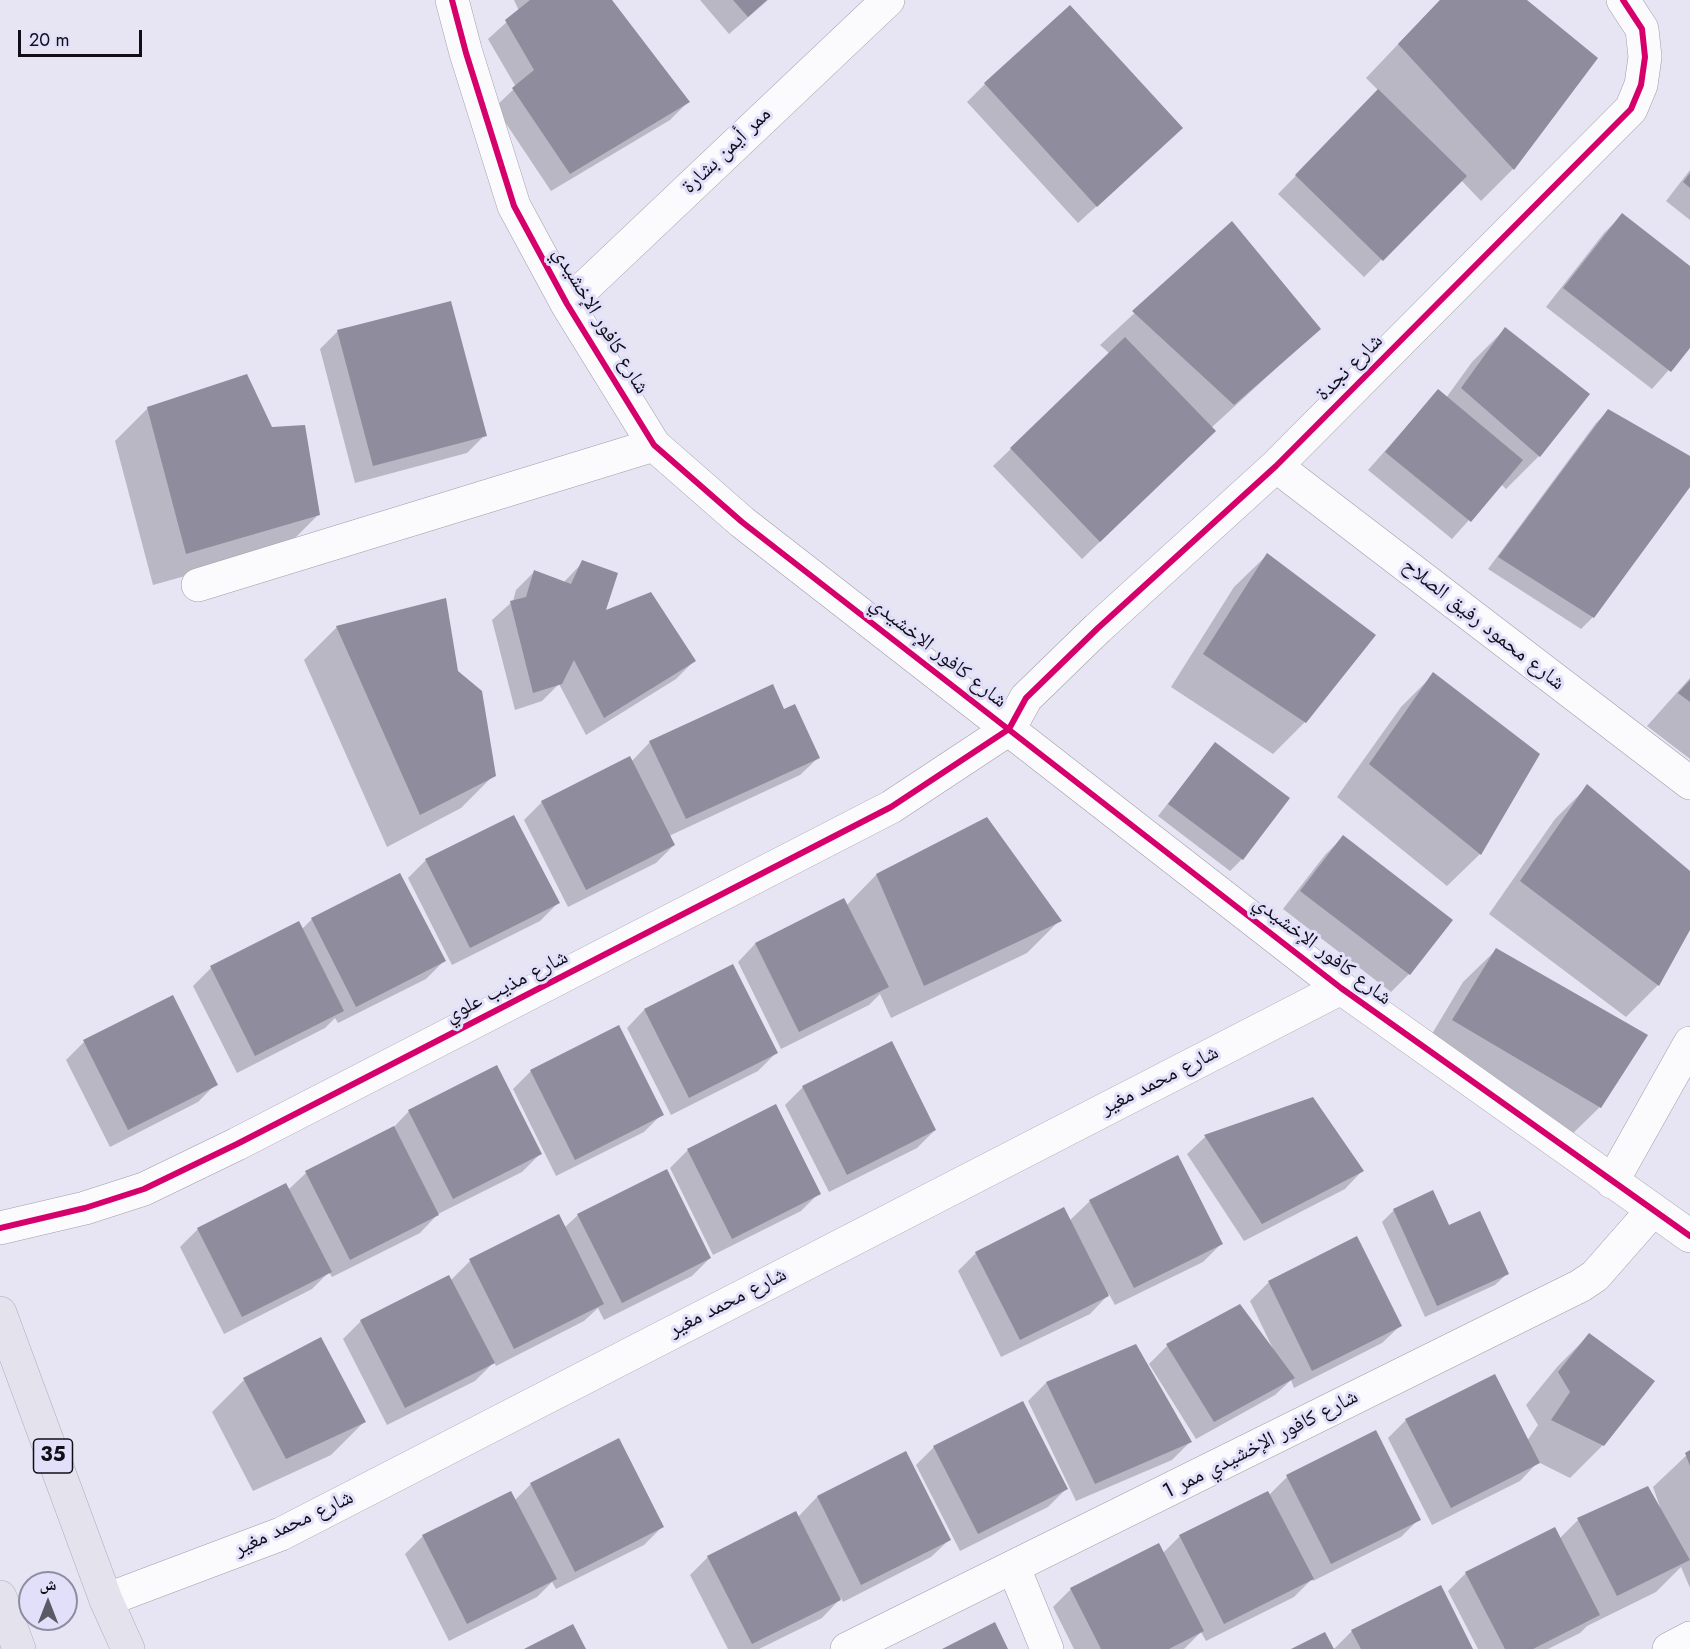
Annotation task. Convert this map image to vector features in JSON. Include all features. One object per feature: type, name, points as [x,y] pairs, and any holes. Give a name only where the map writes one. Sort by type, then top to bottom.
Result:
[{"type":"highway","name":"35","points":[[0,1312],[106,1600],[128,1649]]},
{"type":"highway","points":[[0,1597],[20,1649]]},
{"type":"street","name":"شارع كافور الإخشيدي","points":[[452,0],[466,53],[514,206],[567,303],[654,445],[742,522],[1341,988],[1690,1236]]},
{"type":"street","name":"ممر أيمن بشارة","points":[[567,303],[888,0]]},
{"type":"street","name":"شارع نجدة","points":[[1009,729],[1026,698],[1098,628],[1276,466],[1630,109],[1641,85],[1645,57],[1642,28],[1623,0]]},
{"type":"street","points":[[198,585],[654,445]]},
{"type":"street","name":"شارع محمود رفيق الصلاح","points":[[1276,466],[1690,783]]},
{"type":"street","name":"شارع مذيب علوي","points":[[0,1228],[85,1208],[144,1189],[237,1144],[891,807],[1009,729]]},
{"type":"street","name":"شارع محمد مغير","points":[[106,1600],[280,1534],[1341,988]]},
{"type":"street","points":[[1612,1182],[1690,1043]]},
{"type":"street","name":"شارع كافور الإخشيدي ممر 1","points":[[847,1649],[1580,1286],[1594,1276],[1652,1211]]},
{"type":"street","points":[[1014,1568],[1047,1649]]},
{"type":"street","points":[[1669,1649],[1690,1638]]},
{"type":"building","points":[[530,0],[612,0],[690,102],[570,174],[512,88],[534,70],[505,20]]},
{"type":"building","points":[[733,0],[767,0],[748,17]]},
{"type":"building","points":[[1440,0],[1527,0],[1598,58],[1514,170],[1398,44]]},
{"type":"building","points":[[1070,5],[1183,128],[1097,207],[984,83]]},
{"type":"building","points":[[1378,89],[1467,176],[1383,261],[1295,175]]},
{"type":"building","points":[[1690,173],[1690,188],[1683,182]]},
{"type":"building","points":[[1622,213],[1690,266],[1690,348],[1671,372],[1563,288]]},
{"type":"building","points":[[1232,221],[1321,329],[1234,405],[1132,311]]},
{"type":"building","points":[[451,301],[487,436],[373,466],[337,330]]},
{"type":"building","points":[[1505,327],[1590,394],[1540,457],[1461,388]]},
{"type":"building","points":[[1125,337],[1216,431],[1100,542],[1010,448]]},
{"type":"building","points":[[247,374],[272,427],[305,425],[320,515],[186,554],[147,407]]},
{"type":"building","points":[[1438,389],[1523,460],[1471,522],[1385,452]]},
{"type":"building","points":[[1608,409],[1690,456],[1690,487],[1594,618],[1498,557]]},
{"type":"building","points":[[1267,553],[1376,635],[1306,723],[1203,654]]},
{"type":"building","points":[[582,560],[618,573],[606,610],[651,592],[696,661],[604,718],[574,660],[562,684],[533,693],[510,601],[526,597],[534,570],[571,584]]},
{"type":"building","points":[[446,598],[458,671],[482,691],[496,776],[420,815],[336,626]]},
{"type":"building","points":[[1433,672],[1540,754],[1481,855],[1369,764]]},
{"type":"building","points":[[1690,680],[1690,702],[1678,693]]},
{"type":"building","points":[[773,684],[784,709],[795,704],[820,758],[686,819],[649,741]]},
{"type":"building","points":[[1215,742],[1290,798],[1243,860],[1168,804]]},
{"type":"building","points":[[630,756],[675,845],[586,890],[541,801]]},
{"type":"building","points":[[1587,784],[1690,871],[1690,930],[1659,986],[1520,881]]},
{"type":"building","points":[[514,815],[560,903],[470,948],[425,859]]},
{"type":"building","points":[[987,817],[1062,921],[924,986],[876,874]]},
{"type":"building","points":[[1343,835],[1453,920],[1410,975],[1300,891]]},
{"type":"building","points":[[400,873],[446,961],[356,1007],[311,918]]},
{"type":"building","points":[[844,898],[889,987],[799,1032],[755,943]]},
{"type":"building","points":[[299,921],[344,1011],[255,1056],[210,966]]},
{"type":"building","points":[[1496,948],[1648,1035],[1601,1108],[1452,1020]]},
{"type":"building","points":[[733,964],[778,1053],[689,1098],[644,1009]]},
{"type":"building","points":[[173,995],[218,1085],[128,1130],[83,1040]]},
{"type":"building","points":[[619,1025],[664,1115],[575,1160],[530,1070]]},
{"type":"building","points":[[892,1041],[936,1130],[847,1175],[802,1086]]},
{"type":"building","points":[[497,1065],[542,1154],[453,1199],[408,1110]]},
{"type":"building","points":[[1313,1097],[1364,1171],[1262,1224],[1204,1135]]},
{"type":"building","points":[[776,1104],[821,1194],[732,1239],[687,1149]]},
{"type":"building","points":[[394,1126],[439,1215],[350,1260],[305,1171]]},
{"type":"building","points":[[1178,1155],[1223,1244],[1134,1288],[1089,1200]]},
{"type":"building","points":[[667,1169],[711,1258],[622,1303],[577,1214]]},
{"type":"building","points":[[286,1183],[332,1272],[242,1317],[197,1228]]},
{"type":"building","points":[[1433,1190],[1449,1225],[1480,1211],[1509,1274],[1437,1306],[1393,1209]]},
{"type":"building","points":[[1064,1207],[1109,1296],[1020,1340],[975,1252]]},
{"type":"building","points":[[559,1214],[604,1304],[514,1349],[469,1259]]},
{"type":"building","points":[[1357,1236],[1402,1326],[1312,1371],[1268,1281]]},
{"type":"building","points":[[449,1275],[495,1363],[405,1408],[360,1320]]},
{"type":"building","points":[[1240,1304],[1295,1378],[1214,1422],[1166,1344]]},
{"type":"building","points":[[1589,1333],[1655,1381],[1604,1446],[1551,1420],[1570,1392],[1558,1372]]},
{"type":"building","points":[[321,1337],[366,1422],[286,1459],[243,1378]]},
{"type":"building","points":[[1136,1344],[1192,1442],[1095,1484],[1046,1382]]},
{"type":"building","points":[[1495,1374],[1540,1463],[1451,1508],[1405,1419]]},
{"type":"building","points":[[1023,1401],[1068,1489],[978,1534],[933,1446]]},
{"type":"building","points":[[1376,1430],[1421,1520],[1331,1564],[1286,1475]]},
{"type":"building","points":[[619,1438],[664,1527],[575,1572],[530,1483]]},
{"type":"building","points":[[1690,1450],[1690,1466],[1685,1453]]},
{"type":"building","points":[[906,1451],[951,1540],[861,1585],[817,1496]]},
{"type":"building","points":[[1648,1486],[1690,1560],[1617,1596],[1577,1518]]},
{"type":"building","points":[[511,1491],[557,1579],[467,1624],[422,1535]]},
{"type":"building","points":[[1268,1491],[1314,1579],[1224,1624],[1179,1535]]},
{"type":"building","points":[[796,1511],[841,1600],[752,1644],[707,1556]]},
{"type":"building","points":[[1555,1527],[1600,1615],[1533,1649],[1505,1649],[1465,1572]]},
{"type":"building","points":[[1159,1543],[1204,1631],[1169,1649],[1101,1649],[1070,1588]]},
{"type":"building","points":[[1441,1585],[1473,1649],[1361,1649],[1351,1630]]},
{"type":"building","points":[[995,1622],[1008,1649],[942,1649]]},
{"type":"building","points":[[573,1624],[586,1649],[524,1649]]},
{"type":"building","points":[[1325,1632],[1334,1649],[1291,1649]]},
{"type":"cycle path","points":[[452,0],[466,53],[514,206],[567,304],[654,445],[742,522],[1341,988],[1690,1236]]},
{"type":"cycle path","points":[[0,1228],[85,1208],[144,1189],[237,1144],[891,807],[1009,729],[1026,698],[1098,628],[1276,466],[1631,109],[1641,85],[1645,57],[1642,29],[1623,0]]}]
